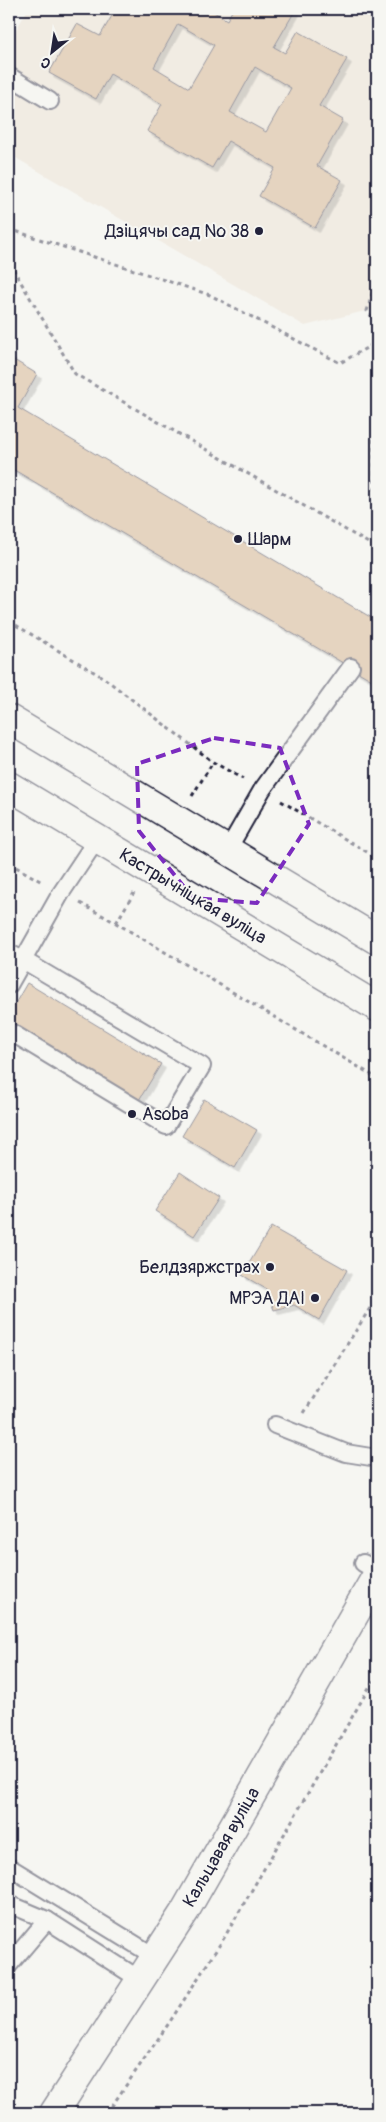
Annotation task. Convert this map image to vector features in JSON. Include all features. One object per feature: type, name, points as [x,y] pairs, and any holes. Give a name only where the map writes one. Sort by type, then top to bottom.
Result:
[{"type":"main road","points":[[9,719],[377,940]]},
{"type":"main road","name":"Кастрычніцкая вуліца","points":[[9,786],[377,1007]]},
{"type":"main road","name":"Кальцавая вуліца","points":[[54,2113],[139,1978],[185,1911],[372,1570]]},
{"type":"lane","points":[[9,76],[50,101]]},
{"type":"lane","points":[[228,851],[262,790],[351,667]]},
{"type":"lane","points":[[9,985],[16,956],[97,838]]},
{"type":"lane","points":[[9,1032],[166,1126],[202,1066],[16,956]]},
{"type":"lane","points":[[275,1425],[346,1453],[377,1458]]},
{"type":"lane","points":[[9,1867],[154,1956]]},
{"type":"lane","points":[[9,1904],[47,1920],[139,1978]]},
{"type":"lane","points":[[9,1965],[47,1920]]},
{"type":"path","points":[[9,229],[210,295],[340,363],[377,342]]},
{"type":"path","points":[[9,262],[75,374],[377,548]]},
{"type":"path","points":[[377,277],[367,311],[377,323]]},
{"type":"path","points":[[377,427],[374,439],[377,548]]},
{"type":"path","points":[[9,622],[104,678],[213,762],[377,858]]},
{"type":"path","points":[[9,862],[125,928],[377,1078]]},
{"type":"path","points":[[293,1432],[377,1297]]},
{"type":"path","points":[[106,2113],[170,2023],[224,1938],[377,1674]]},
{"type":"highlighted area","points":[[214,738],[280,748],[309,824],[257,903],[193,898],[139,831],[137,764]]},
{"type":"shaded area","name":"Дзіцячы сад № 38","points":[[28,9],[377,9],[377,308],[305,326],[9,154],[9,42]]},
{"type":"building","points":[[116,9],[216,9],[214,12],[227,20],[233,9],[296,9],[274,47],[285,53],[298,31],[347,59],[319,106],[343,120],[317,166],[342,180],[315,228],[259,196],[275,168],[228,141],[212,168],[147,131],[162,104],[110,74],[96,99],[49,73],[77,24],[100,36]],"holes":[[[178,24],[214,45],[189,88],[154,67]],[[255,67],[291,88],[266,132],[230,112]]]},
{"type":"building","points":[[9,357],[37,374],[18,408],[377,621],[377,683],[9,467]]},
{"type":"building","points":[[27,983],[161,1064],[139,1100],[9,1021],[9,1014]]},
{"type":"building","points":[[204,1099],[257,1130],[235,1168],[182,1136]]},
{"type":"building","points":[[180,1172],[219,1198],[194,1236],[155,1211]]},
{"type":"building","points":[[271,1227],[347,1270],[319,1320],[294,1305],[274,1310],[266,1289],[242,1275]]},
{"type":"place","name":"Дзіцячы сад № 38","points":[[259,231]]},
{"type":"place","name":"Шарм","points":[[238,539]]},
{"type":"place","name":"Asoba","points":[[132,1114]]},
{"type":"place","name":"Белдзяржстрах","points":[[270,1267]]},
{"type":"place","name":"МРЭА ДАІ","points":[[315,1298]]}]
